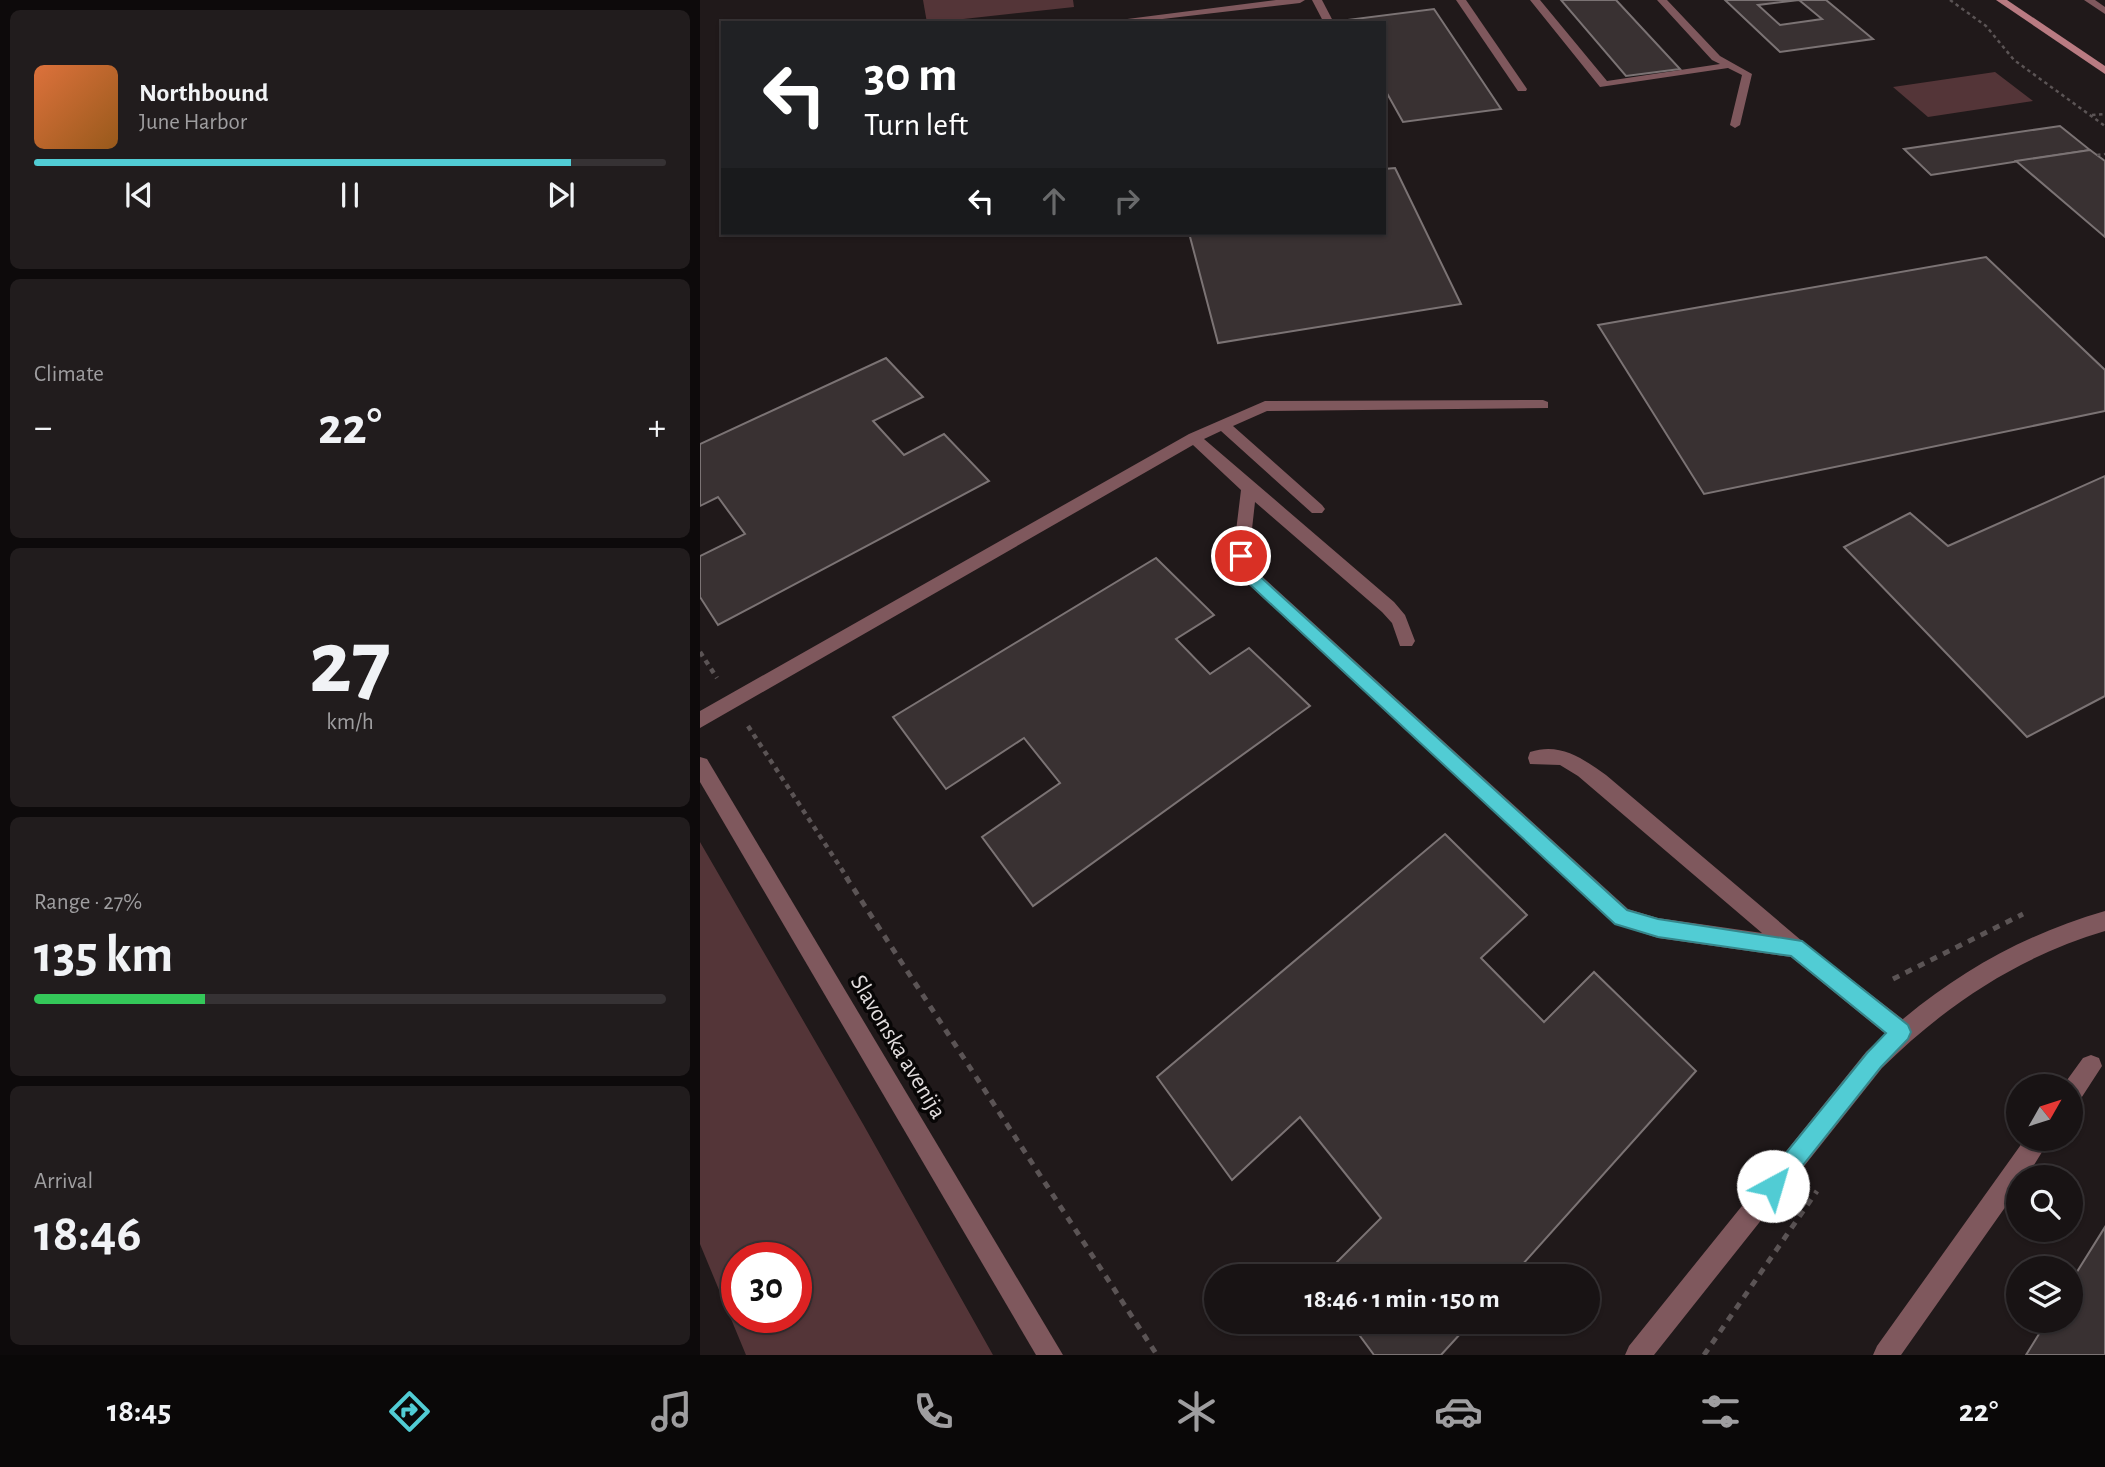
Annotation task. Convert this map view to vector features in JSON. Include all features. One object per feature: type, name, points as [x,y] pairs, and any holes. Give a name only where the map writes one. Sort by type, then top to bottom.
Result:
[{"type":"street","points":[[1118,21],[1301,0]]},
{"type":"street","points":[[1317,0],[1328,21]]},
{"type":"street","points":[[1461,0],[1522,89]]},
{"type":"street","points":[[1535,0],[1604,85],[1731,65]]},
{"type":"street","points":[[1662,0],[1716,58],[1747,74],[1735,125]]},
{"type":"street","points":[[2001,0],[2105,71]]},
{"type":"street","points":[[2089,0],[2105,11]]},
{"type":"street","points":[[700,720],[1194,438],[1265,406],[1543,405]]},
{"type":"street","points":[[1222,424],[1317,509]]},
{"type":"street","points":[[1194,438],[1388,607],[1399,620],[1406,641]]},
{"type":"street","points":[[1249,488],[1241,556],[1249,575],[1622,917],[1658,928],[1795,948]]},
{"type":"street","points":[[1537,758],[1550,754],[1566,757],[1599,781],[1795,948],[1901,1032]]},
{"type":"street","name":"Slavonska avenija","points":[[700,765],[1050,1355]]},
{"type":"street","points":[[1638,1355],[1874,1060],[1901,1032],[1930,1008],[2010,957],[2087,925],[2105,921]]},
{"type":"street","points":[[2083,1077],[2091,1066]]},
{"type":"street","points":[[1886,1355],[2030,1152]]},
{"type":"path","points":[[1950,0],[1986,26],[2014,60],[2105,126]]},
{"type":"path","points":[[2090,115],[2105,114]]},
{"type":"path","points":[[2097,155],[2105,154]]},
{"type":"path","points":[[700,652],[1157,1355]]},
{"type":"path","points":[[1704,1355],[1821,1186]]},
{"type":"shaded area","points":[[923,0],[1073,0],[1074,7],[945,21],[927,21]]},
{"type":"shaded area","points":[[1995,72],[2033,101],[1928,117],[1893,87]]},
{"type":"shaded area","points":[[700,842],[993,1355],[746,1355],[737,1333],[812,1333],[812,1242],[721,1242],[721,1295],[700,1244]]},
{"type":"building","points":[[1561,0],[1616,0],[1680,69],[1626,76]]},
{"type":"building","points":[[1725,0],[1799,0],[1826,0],[1873,39],[1780,52]],"holes":[[[1799,0],[1822,19],[1780,25],[1758,5]]]},
{"type":"building","points":[[1434,9],[1501,109],[1403,122],[1386,92],[1386,21],[1347,20]]},
{"type":"building","points":[[2060,126],[2090,150],[1931,175],[1904,149]]},
{"type":"building","points":[[2090,150],[2105,161],[2105,237],[2016,161]]},
{"type":"building","points":[[1395,168],[1461,304],[1218,343],[1190,235],[1386,235],[1386,169]]},
{"type":"building","points":[[1986,257],[2105,370],[2105,411],[1704,494],[1598,325]]},
{"type":"building","points":[[886,358],[923,397],[873,421],[904,455],[944,434],[989,481],[718,625],[700,597],[700,556],[745,534],[718,497],[700,506],[700,444]]},
{"type":"building","points":[[2105,476],[2105,696],[2027,737],[1844,547],[1910,513],[1948,546]]},
{"type":"building","points":[[1156,558],[1214,615],[1176,639],[1210,674],[1249,648],[1310,706],[1033,906],[982,837],[1060,783],[1024,738],[946,789],[893,717]]},
{"type":"building","points":[[1445,834],[1527,915],[1481,958],[1544,1022],[1594,972],[1696,1071],[1523,1264],[1335,1264],[1381,1218],[1300,1117],[1232,1180],[1157,1077]]},
{"type":"building","points":[[2105,1227],[2105,1355],[2026,1355],[2040,1333],[2083,1333],[2083,1262]]},
{"type":"building","points":[[1359,1334],[1460,1334],[1441,1355],[1374,1355]]},
{"type":"route","points":[[1241,556],[1249,575],[1622,917],[1658,928],[1795,948],[1901,1032],[1874,1060],[1773,1186]]}]
